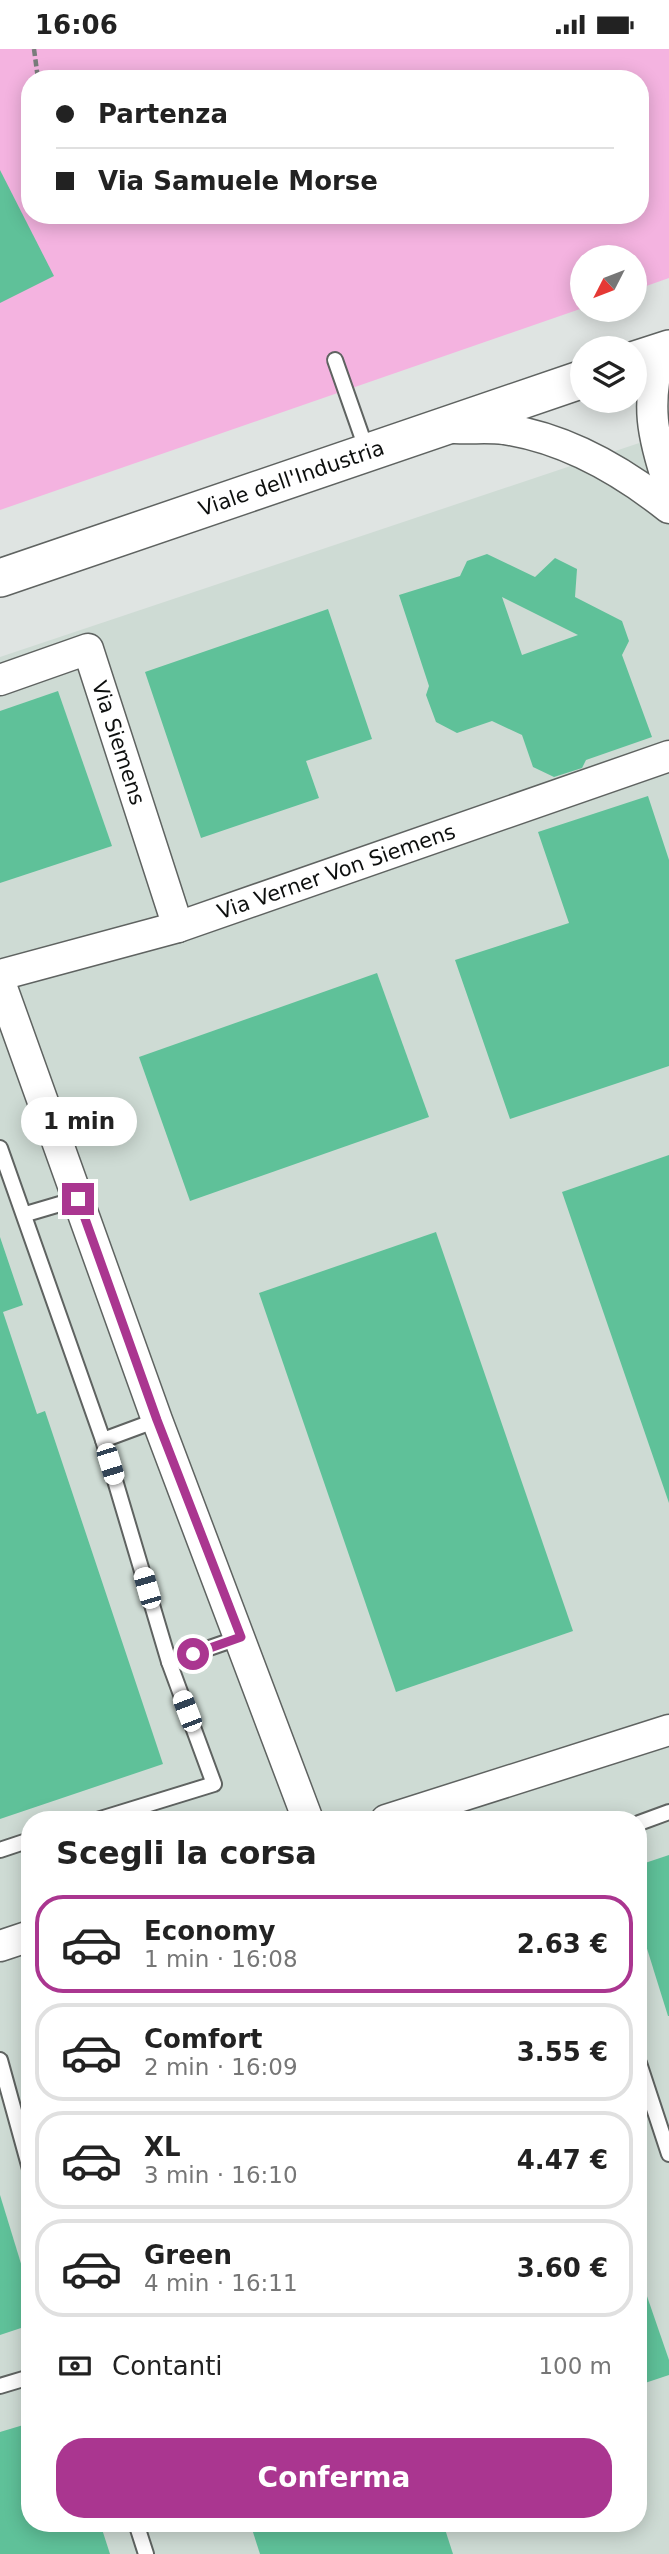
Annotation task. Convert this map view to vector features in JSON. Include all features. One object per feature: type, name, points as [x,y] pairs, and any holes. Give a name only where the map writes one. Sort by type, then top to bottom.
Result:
[{"type":"street","points":[[658,355],[651,386],[650,417],[669,487]]},
{"type":"street","name":"Viale dell'Industria","points":[[0,578],[570,384]]},
{"type":"street","points":[[444,428],[504,429],[568,446],[623,475],[669,508]]},
{"type":"street","name":"Via Siemens","points":[[0,680],[88,649],[178,926]]},
{"type":"street","name":"Via Verner Von Siemens","points":[[0,975],[178,926],[669,757]]},
{"type":"street","points":[[0,982],[157,1420],[305,1811]]},
{"type":"street","points":[[414,1811],[669,1730]]},
{"type":"street","points":[[0,1946],[21,1939]]},
{"type":"lane","points":[[335,360],[368,454]]},
{"type":"lane","points":[[0,1147],[26,1214],[103,1440],[169,1662],[214,1784],[126,1811]]},
{"type":"lane","points":[[26,1214],[78,1199]]},
{"type":"lane","points":[[103,1440],[157,1420]]},
{"type":"lane","points":[[169,1662],[241,1637]]},
{"type":"lane","points":[[647,1820],[669,1812]]},
{"type":"lane","points":[[0,1850],[21,1843]]},
{"type":"lane","points":[[0,2060],[21,2136]]},
{"type":"lane","points":[[647,2088],[669,2154]]},
{"type":"lane","points":[[654,2109],[669,2103]]},
{"type":"lane","points":[[0,2386],[21,2380]]},
{"type":"lane","points":[[139,2532],[146,2554]]},
{"type":"path","points":[[34,49],[37,70]]},
{"type":"shaded area","points":[[0,49],[669,49],[669,278],[648,285],[648,245],[570,245],[570,313],[0,510]]},
{"type":"shaded area","points":[[669,433],[669,2554],[0,2554],[0,657]]},
{"type":"building","points":[[0,170],[21,211],[21,224],[28,224],[54,276],[0,303]]},
{"type":"building","points":[[487,554],[535,577],[555,558],[577,569],[575,597],[622,621],[629,641],[622,655],[652,737],[586,760],[582,768],[554,777],[533,767],[522,735],[492,721],[457,733],[436,722],[426,695],[429,686],[399,595],[460,576],[467,561]],"holes":[[[502,597],[578,635],[522,655]]]},
{"type":"building","points":[[328,609],[372,739],[306,761],[319,798],[201,838],[145,672]]},
{"type":"building","points":[[58,691],[112,846],[0,883],[0,711]]},
{"type":"building","points":[[648,796],[669,860],[669,1066],[510,1119],[455,960],[569,923],[538,832]]},
{"type":"building","points":[[377,973],[429,1117],[190,1201],[139,1057]]},
{"type":"building","points":[[669,1155],[669,1503],[562,1192]]},
{"type":"building","points":[[436,1232],[573,1631],[396,1692],[259,1293]]},
{"type":"building","points":[[0,1237],[23,1305],[3,1312],[37,1414],[45,1411],[163,1764],[0,1819]]},
{"type":"building","points":[[669,1855],[669,2016],[647,1949],[647,1862]]},
{"type":"building","points":[[0,2195],[21,2264],[21,2328],[0,2335]]},
{"type":"building","points":[[647,2296],[669,2360],[669,2375],[647,2382]]},
{"type":"building","points":[[21,2426],[21,2532],[103,2532],[110,2554],[0,2554],[0,2432]]},
{"type":"building","points":[[253,2532],[446,2532],[453,2554],[260,2554]]},
{"type":"route","points":[[78,1199],[157,1420],[241,1637],[193,1654]]}]
